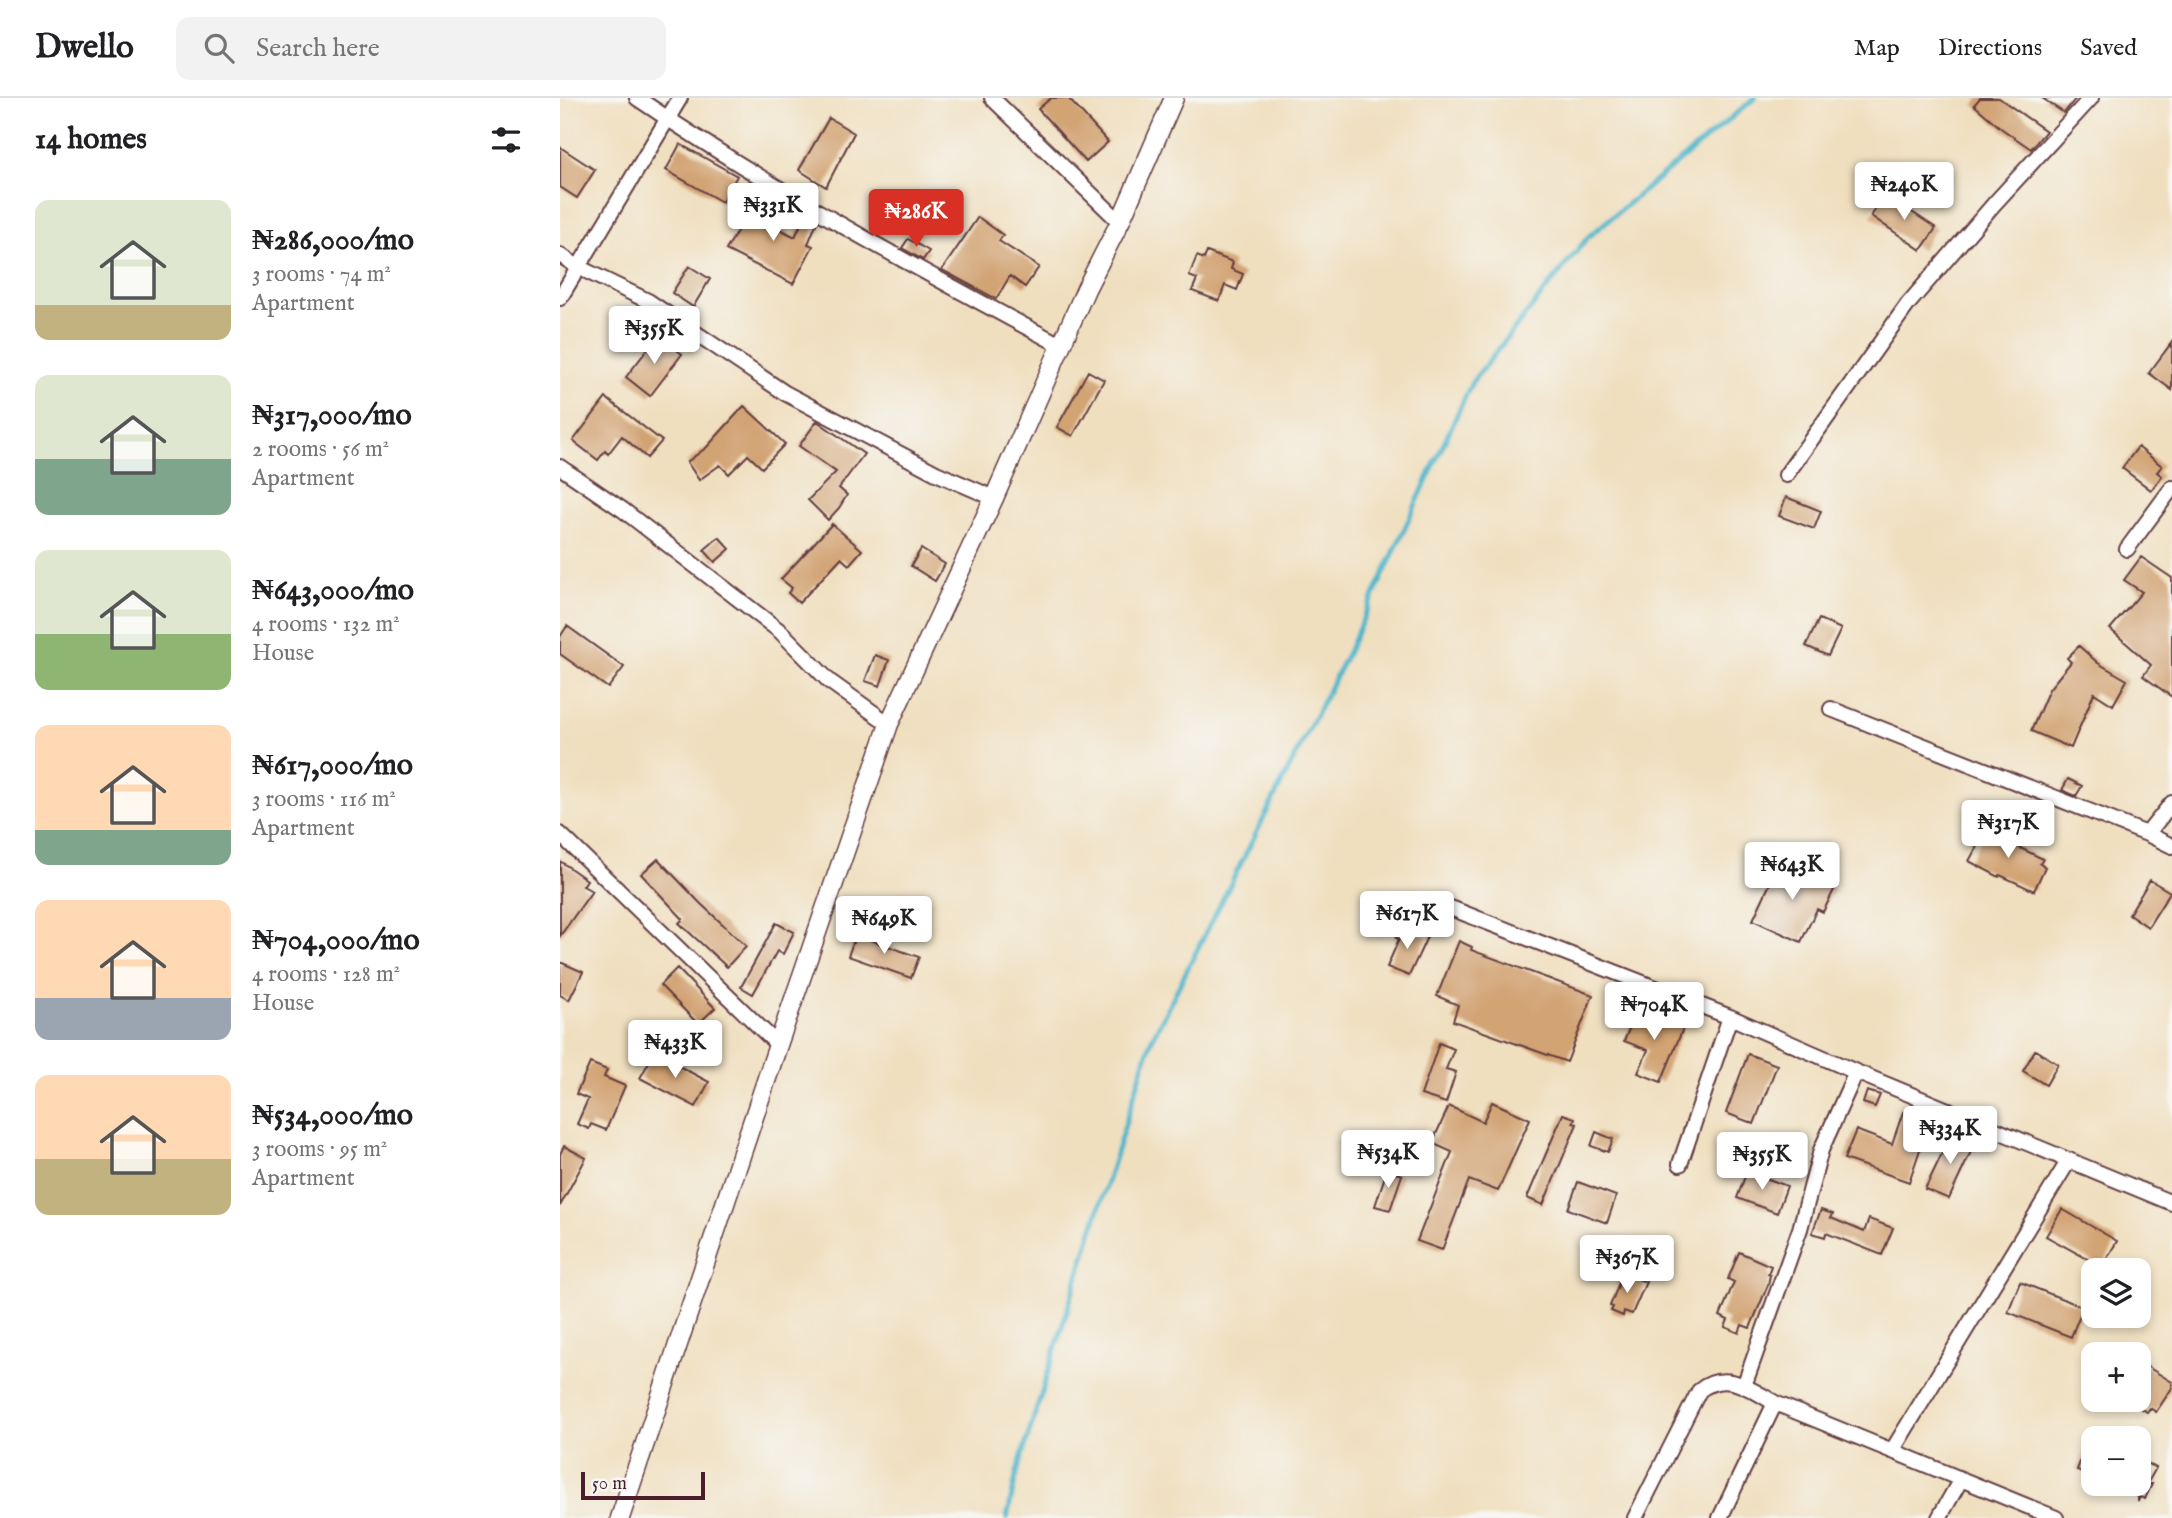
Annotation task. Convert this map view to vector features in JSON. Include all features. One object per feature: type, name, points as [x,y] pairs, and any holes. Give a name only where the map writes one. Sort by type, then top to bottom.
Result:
[{"type":"street","points":[[637,98],[760,177],[900,259],[1060,345]]},
{"type":"street","points":[[560,298],[680,98]]},
{"type":"street","points":[[992,98],[1120,222]]},
{"type":"street","points":[[620,1518],[778,1045],[889,724],[994,498],[1060,345],[1120,222],[1174,98]]},
{"type":"street","points":[[1786,475],[1908,304],[1994,204],[2091,98]]},
{"type":"street","points":[[560,255],[578,267],[648,300],[785,393],[936,473],[994,498]]},
{"type":"street","points":[[560,467],[623,510],[781,632],[829,681],[889,724]]},
{"type":"street","points":[[2127,549],[2172,488]]},
{"type":"street","points":[[1831,709],[2172,846]]},
{"type":"street","points":[[2147,834],[2172,803]]},
{"type":"street","points":[[560,834],[778,1045]]},
{"type":"street","points":[[1448,907],[1730,1017],[2172,1203]]},
{"type":"street","points":[[1680,1164],[1730,1017]]},
{"type":"street","points":[[1744,1386],[1800,1229],[1821,1150],[1856,1072]]},
{"type":"street","points":[[1892,1451],[2069,1160]]},
{"type":"street","points":[[1635,1518],[1699,1391],[1716,1380],[1744,1386],[1775,1403],[2056,1518]]},
{"type":"street","points":[[1720,1518],[1775,1403]]},
{"type":"street","points":[[1939,1518],[1961,1479]]},
{"type":"building","points":[[1051,98],[1068,98],[1108,142],[1086,162],[1038,109]]},
{"type":"building","points":[[1980,98],[1999,98],[2046,131],[2031,149],[1974,105]]},
{"type":"building","points":[[2042,98],[2076,98],[2064,113]]},
{"type":"building","points":[[829,118],[854,133],[826,187],[799,170]]},
{"type":"building","points":[[680,144],[737,176],[722,202],[666,170]]},
{"type":"building","points":[[560,147],[595,170],[577,198],[560,187]]},
{"type":"building","points":[[767,192],[778,199],[767,222],[795,237],[805,215],[817,222],[808,244],[813,246],[793,284],[726,250],[750,209],[756,212]]},
{"type":"building","points":[[1886,195],[1936,228],[1921,250],[1871,216]]},
{"type":"building","points":[[912,203],[923,209],[912,230],[900,224]]},
{"type":"building","points":[[978,217],[1003,235],[999,241],[1039,267],[1025,287],[1010,276],[996,299],[942,270]]},
{"type":"building","points":[[908,239],[929,251],[923,260],[902,248]]},
{"type":"building","points":[[1207,252],[1233,262],[1231,269],[1243,274],[1237,290],[1225,285],[1219,301],[1192,291],[1197,279],[1189,276],[1197,256],[1204,259]]},
{"type":"building","points":[[689,266],[710,279],[693,307],[672,293]]},
{"type":"building","points":[[658,336],[682,354],[650,396],[626,377]]},
{"type":"building","points":[[2172,342],[2172,390],[2149,373]]},
{"type":"building","points":[[1088,371],[1104,380],[1073,436],[1057,427]]},
{"type":"building","points":[[606,398],[662,441],[647,458],[622,436],[608,454],[605,451],[598,460],[573,441]]},
{"type":"building","points":[[744,406],[785,444],[762,468],[748,455],[729,474],[720,465],[699,480],[687,462],[707,447]]},
{"type":"building","points":[[817,421],[864,454],[839,488],[847,495],[828,520],[808,500],[836,472],[799,446]]},
{"type":"building","points":[[2138,447],[2162,466],[2157,472],[2162,476],[2151,490],[2122,468]]},
{"type":"building","points":[[1786,497],[1821,511],[1814,529],[1779,516]]},
{"type":"building","points":[[832,524],[862,550],[849,565],[841,558],[799,603],[788,593],[792,588],[781,579]]},
{"type":"building","points":[[719,537],[730,549],[715,562],[704,550]]},
{"type":"building","points":[[921,549],[945,564],[935,581],[911,566]]},
{"type":"building","points":[[2141,557],[2172,578],[2172,697],[2143,676],[2151,665],[2110,629],[2142,592],[2124,580]]},
{"type":"building","points":[[1819,619],[1841,629],[1828,656],[1806,646]]},
{"type":"building","points":[[567,626],[624,667],[608,688],[560,654],[560,637]]},
{"type":"building","points":[[2079,646],[2098,663],[2127,680],[2113,705],[2094,693],[2071,748],[2031,731],[2049,689],[2071,662],[2067,658]]},
{"type":"building","points":[[875,655],[889,660],[880,686],[865,681]]},
{"type":"building","points":[[2068,779],[2082,786],[2076,796],[2062,790]]},
{"type":"building","points":[[1986,830],[2010,839],[2008,842],[2043,859],[2040,864],[2045,867],[2034,891],[1969,861]]},
{"type":"building","points":[[658,859],[746,946],[727,967],[679,923],[683,919],[641,874]]},
{"type":"building","points":[[560,861],[587,880],[583,886],[592,891],[560,936]]},
{"type":"building","points":[[1780,862],[1835,888],[1823,912],[1817,909],[1801,942],[1753,920]]},
{"type":"building","points":[[2150,880],[2170,892],[2148,927],[2129,914]]},
{"type":"building","points":[[776,923],[794,932],[783,954],[777,951],[753,994],[741,987]]},
{"type":"building","points":[[1401,926],[1427,937],[1409,976],[1387,967],[1399,939],[1396,938]]},
{"type":"building","points":[[856,935],[919,957],[911,978],[848,956]]},
{"type":"building","points":[[1459,941],[1472,947],[1471,950],[1593,995],[1567,1062],[1453,1021],[1458,1005],[1437,996]]},
{"type":"building","points":[[560,962],[583,972],[569,1000],[560,995]]},
{"type":"building","points":[[677,968],[715,1008],[698,1024],[660,985]]},
{"type":"building","points":[[1637,1010],[1684,1026],[1661,1082],[1638,1073],[1648,1050],[1624,1041]]},
{"type":"building","points":[[1439,1043],[1454,1049],[1446,1069],[1456,1072],[1446,1103],[1421,1095]]},
{"type":"building","points":[[2035,1050],[2058,1064],[2046,1085],[2023,1071]]},
{"type":"building","points":[[654,1053],[709,1082],[696,1107],[640,1078]]},
{"type":"building","points":[[1748,1054],[1777,1065],[1754,1124],[1726,1113]]},
{"type":"building","points":[[590,1063],[607,1070],[604,1077],[625,1086],[606,1130],[591,1124],[589,1129],[577,1124],[588,1099],[576,1094]]},
{"type":"building","points":[[1867,1091],[1880,1095],[1875,1107],[1863,1103]]},
{"type":"building","points":[[1492,1102],[1530,1119],[1498,1191],[1469,1180],[1442,1250],[1417,1241],[1452,1152],[1432,1143],[1449,1106],[1483,1122]]},
{"type":"building","points":[[1903,1112],[1930,1120],[1909,1182],[1844,1159],[1856,1130],[1892,1144]]},
{"type":"building","points":[[1563,1114],[1575,1118],[1573,1123],[1577,1124],[1543,1205],[1527,1198]]},
{"type":"building","points":[[1596,1132],[1613,1139],[1608,1152],[1591,1146]]},
{"type":"building","points":[[1952,1133],[1975,1143],[1949,1199],[1925,1189]]},
{"type":"building","points":[[564,1146],[586,1158],[560,1206],[560,1154]]},
{"type":"building","points":[[1387,1170],[1402,1175],[1390,1210],[1375,1206]]},
{"type":"building","points":[[1747,1171],[1787,1186],[1777,1213],[1737,1198]]},
{"type":"building","points":[[1578,1182],[1616,1196],[1607,1223],[1568,1209]]},
{"type":"building","points":[[2062,1209],[2117,1241],[2107,1258],[2086,1258],[2046,1236]]},
{"type":"building","points":[[1821,1210],[1833,1214],[1831,1218],[1864,1232],[1869,1219],[1893,1228],[1882,1255],[1826,1233],[1825,1237],[1812,1233]]},
{"type":"building","points":[[1739,1252],[1771,1266],[1768,1285],[1750,1328],[1742,1325],[1739,1333],[1725,1327],[1728,1320],[1720,1316],[1734,1282],[1728,1279]]},
{"type":"building","points":[[1623,1273],[1646,1282],[1632,1314],[1624,1311],[1623,1316],[1611,1311],[1613,1307],[1610,1306]]},
{"type":"building","points":[[2020,1282],[2081,1306],[2071,1337],[2008,1312]]},
{"type":"building","points":[[2151,1369],[2172,1382],[2172,1388],[2156,1412],[2151,1409]]},
{"type":"waterway","points":[[1007,1518],[1017,1472],[1151,1041],[1347,654],[1472,382],[1588,237],[1755,98]]}]
